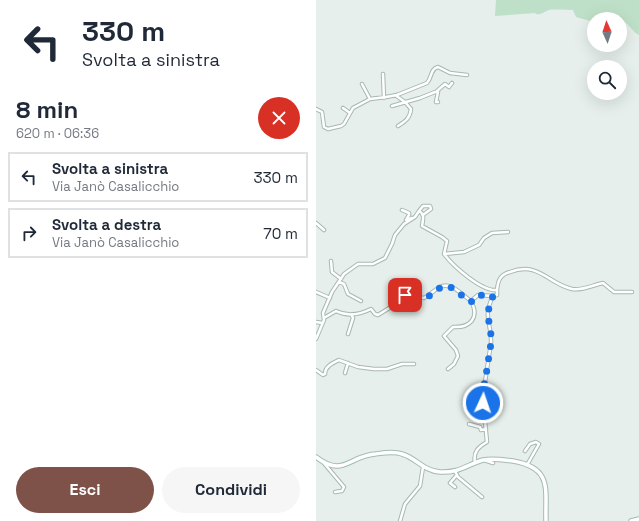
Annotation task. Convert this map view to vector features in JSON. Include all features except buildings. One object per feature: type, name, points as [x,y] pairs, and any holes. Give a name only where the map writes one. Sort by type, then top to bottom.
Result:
[{"type":"main road","points":[[316,457],[329,465],[341,465],[368,455],[402,454],[423,467],[433,471],[456,473],[484,460],[496,459],[527,465],[537,470],[542,476],[545,484],[546,521]]},
{"type":"main road","points":[[631,521],[639,520]]},
{"type":"street","points":[[316,109],[322,112],[324,127],[328,129],[344,124],[353,108],[370,98],[384,98],[427,83],[430,80],[432,72],[435,68],[460,75],[467,75]]},
{"type":"street","points":[[383,74],[384,98]]},
{"type":"street","points":[[392,106],[437,92],[445,84],[449,87],[452,83]]},
{"type":"street","points":[[362,84],[370,98]]},
{"type":"street","points":[[437,92],[436,102],[438,102]]},
{"type":"street","points":[[395,95],[412,109],[410,116],[398,126]]},
{"type":"street","points":[[343,108],[350,113]]},
{"type":"street","points":[[316,339],[324,318],[323,313],[344,274],[358,264],[373,264],[385,258],[396,235],[404,224],[413,218],[420,207],[426,205],[430,206],[431,209],[423,215],[422,226],[447,241],[444,254]]},
{"type":"street","points":[[402,210],[409,214],[406,220],[413,218]]},
{"type":"street","points":[[418,212],[419,211],[423,215]]},
{"type":"street","points":[[316,223],[324,230]]},
{"type":"street","points":[[444,254],[464,252],[479,245],[484,238],[492,233],[508,232]]},
{"type":"street","points":[[444,254],[456,268],[472,279],[492,291],[497,290]]},
{"type":"street","points":[[331,262],[332,272],[344,284],[348,294],[361,301]]},
{"type":"street","points":[[475,463],[477,448],[487,442],[482,390],[485,382],[492,336],[487,312],[493,296],[497,295],[500,278],[505,274],[520,268],[538,271],[551,280],[574,290],[603,284],[614,292],[632,292]]},
{"type":"street","points":[[324,318],[336,311],[352,316],[364,313],[371,309],[378,315],[399,302],[405,295],[424,298],[443,286],[454,288],[471,302],[474,310],[469,324],[460,328],[452,327],[444,336],[456,350],[458,356],[454,364],[448,369]]},
{"type":"street","points":[[316,292],[330,298]]},
{"type":"street","points":[[471,302],[478,295],[493,296]]},
{"type":"street","points":[[348,334],[353,318],[352,316]]},
{"type":"street","points":[[316,322],[322,323]]},
{"type":"street","points":[[316,370],[323,375],[325,374],[325,370],[331,364],[339,360],[358,367],[374,369],[387,368],[402,364],[414,364]]},
{"type":"street","points":[[344,373],[348,363]]},
{"type":"street","points":[[469,424],[480,427],[480,430],[486,428]]},
{"type":"street","points":[[525,452],[530,444],[536,442],[539,444],[527,465]]},
{"type":"street","points":[[484,460],[493,463]]},
{"type":"street","points":[[322,462],[344,487],[342,491],[335,492]]},
{"type":"street","points":[[400,521],[405,504],[420,486],[423,467]]},
{"type":"street","points":[[455,487],[450,482],[456,478],[456,473]]},
{"type":"street","points":[[456,473],[482,497]]},
{"type":"green space","points":[[496,0],[639,0],[639,35],[627,24],[627,12],[587,12],[587,20],[576,17],[573,10],[549,10],[540,14],[535,13],[495,16]]},
{"type":"route","points":[[405,295],[424,298],[429,296],[441,286],[449,286],[454,288],[471,302],[478,295],[493,296],[487,312],[492,336],[485,382],[482,390],[483,403]]}]
